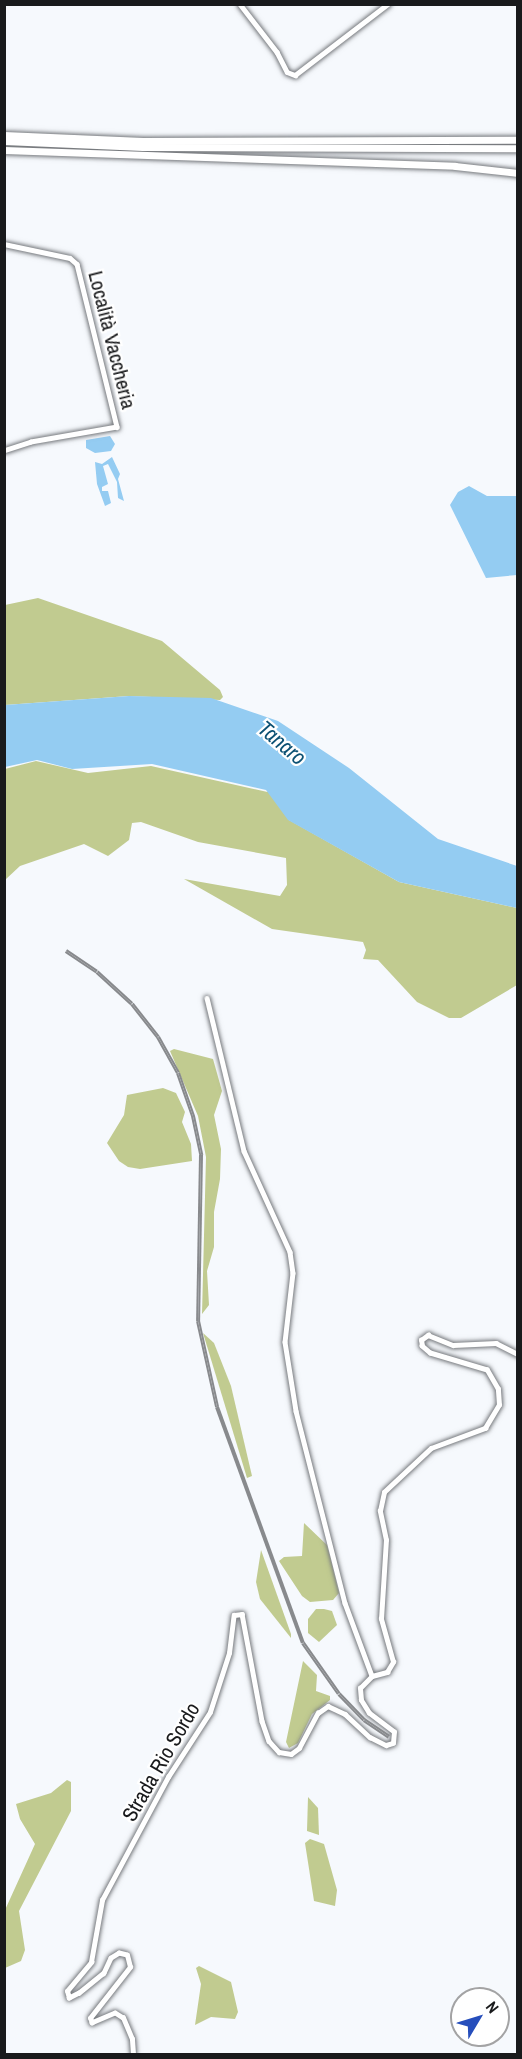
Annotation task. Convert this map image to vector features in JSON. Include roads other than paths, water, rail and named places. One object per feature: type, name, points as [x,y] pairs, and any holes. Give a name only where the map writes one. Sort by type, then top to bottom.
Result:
[{"type":"highway","points":[[4,135],[152,141],[518,140]]},
{"type":"highway","points":[[4,141],[155,147],[518,147]]},
{"type":"highway","points":[[4,150],[432,165],[518,173]]},
{"type":"street","points":[[240,4],[277,52],[287,72],[295,75],[388,4]]},
{"type":"street","name":"Località Vaccheria","points":[[4,244],[70,258],[77,264],[117,427],[31,442],[4,451]]},
{"type":"street","points":[[207,998],[244,1151],[290,1252],[293,1273],[285,1342],[296,1412],[345,1603],[372,1676],[387,1672],[393,1662],[381,1619],[386,1540],[380,1511],[384,1492],[431,1448],[485,1428],[499,1405],[498,1389],[487,1370],[430,1353],[422,1346],[421,1340],[429,1335],[453,1345],[496,1343],[518,1354]]},
{"type":"street","name":"Strada Rio Sordo","points":[[133,2055],[132,2039],[123,2018],[115,2013],[92,2023],[90,2018],[130,1967],[127,1955],[119,1953],[111,1958],[104,1973],[79,1993],[69,1998],[67,1991],[91,1962],[99,1908],[129,1848],[168,1777],[210,1712],[229,1653],[234,1615],[242,1614],[262,1721],[269,1741],[279,1752],[291,1754],[299,1748],[318,1713],[328,1706],[345,1714],[370,1737],[386,1745],[393,1743],[394,1732],[369,1713],[361,1700],[360,1688],[372,1676]]},
{"type":"water","points":[[110,436],[115,444],[111,451],[95,453],[86,448],[86,440]]},
{"type":"water","points":[[112,457],[120,474],[118,479],[124,501],[118,498],[117,482],[108,464],[103,466],[108,484],[102,487],[102,491],[108,491],[111,503],[105,506],[97,484],[95,462],[102,464]]},
{"type":"water","points":[[469,486],[487,496],[517,496],[517,575],[486,578],[450,505],[458,492]]},
{"type":"water","name":"Tanaro","points":[[129,696],[211,698],[278,721],[349,768],[438,839],[517,866],[517,908],[399,882],[288,820],[266,790],[152,764],[72,769],[37,760],[5,767],[5,705]]},
{"type":"railway","points":[[66,951],[97,972],[132,1004],[158,1037],[178,1073],[193,1116],[201,1155],[198,1321],[217,1407],[303,1643],[339,1694],[364,1720],[389,1737]]}]
